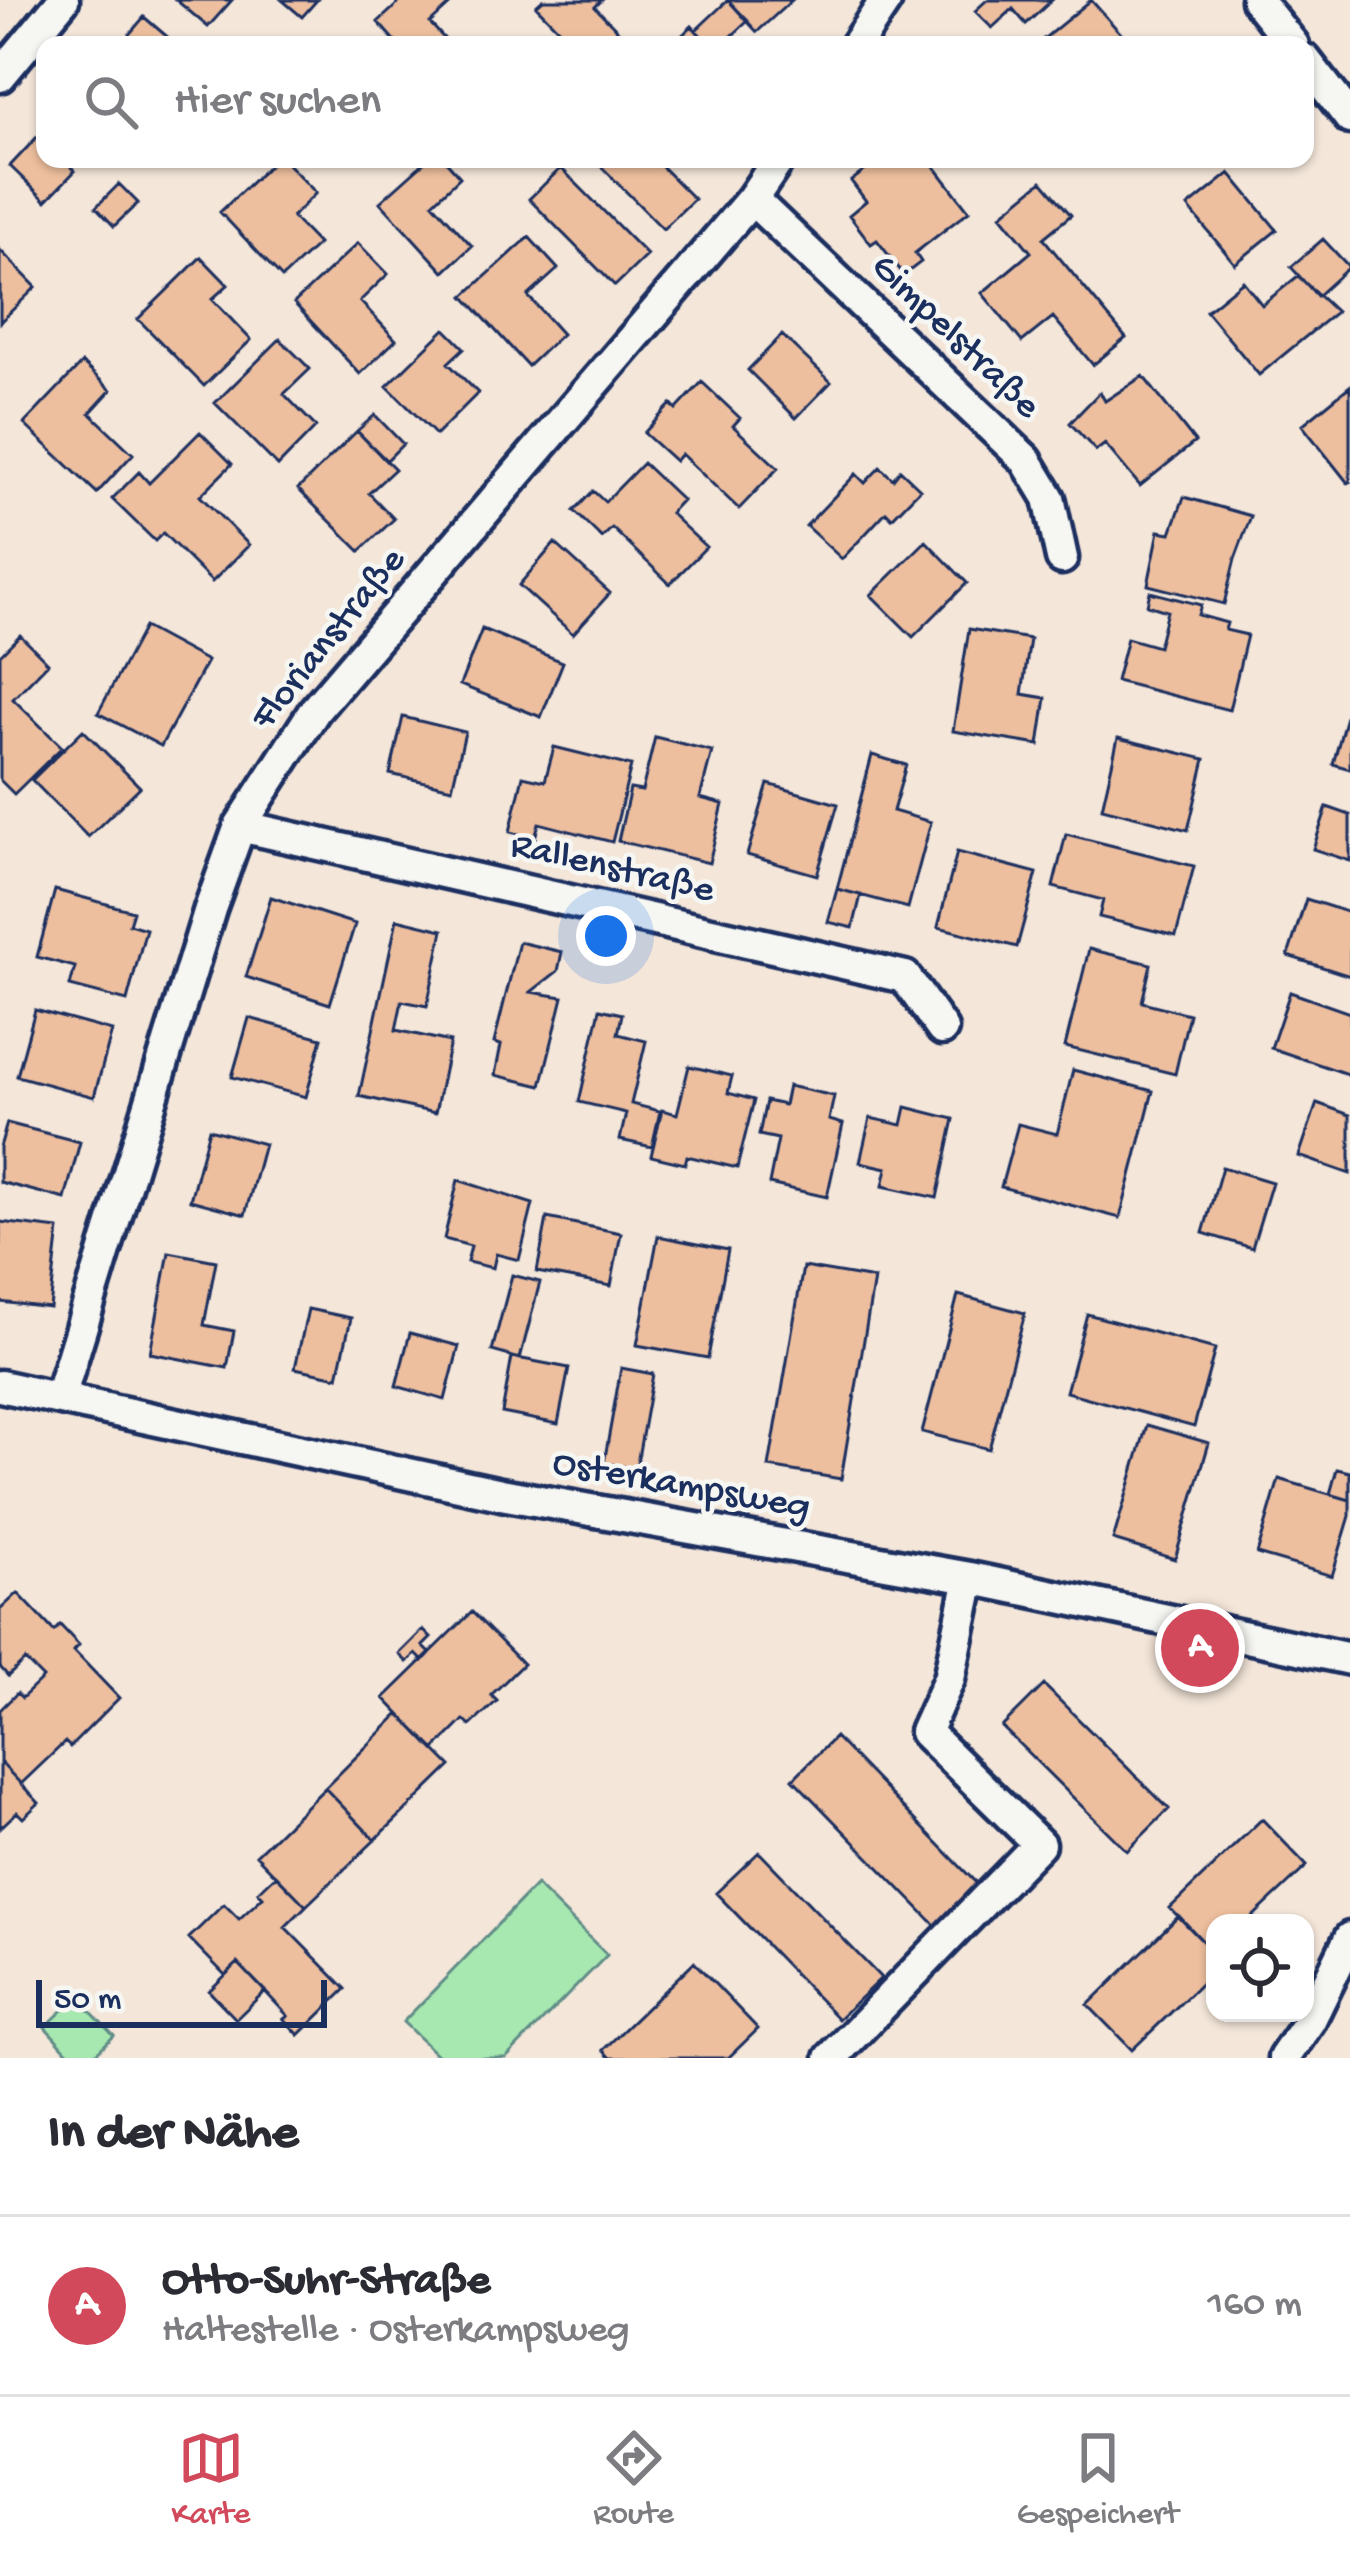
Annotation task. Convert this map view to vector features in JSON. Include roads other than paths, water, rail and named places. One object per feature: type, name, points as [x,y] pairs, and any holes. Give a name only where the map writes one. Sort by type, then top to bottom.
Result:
[{"type":"street","points":[[0,76],[63,0]]},
{"type":"street","points":[[862,36],[886,0]]},
{"type":"street","points":[[1257,0],[1286,36]]},
{"type":"street","points":[[1314,72],[1350,118]]},
{"type":"street","name":"Florianstraße","points":[[60,1396],[210,909],[240,826],[315,710],[752,199],[773,168]]},
{"type":"street","name":"Gimpelstraße","points":[[752,199],[1026,460],[1049,498],[1063,558]]},
{"type":"street","name":"Rallenstraße","points":[[240,826],[905,977],[942,1029]]},
{"type":"street","name":"Osterkampsweg","points":[[0,1386],[501,1495],[970,1578],[1350,1659]]},
{"type":"street","points":[[831,2058],[1039,1844],[926,1732],[949,1678],[970,1578]]},
{"type":"street","points":[[1284,2058],[1322,1999],[1350,1938]]},
{"type":"place","name":"Otto-Suhr-Straße","points":[[1200,1648]]}]
